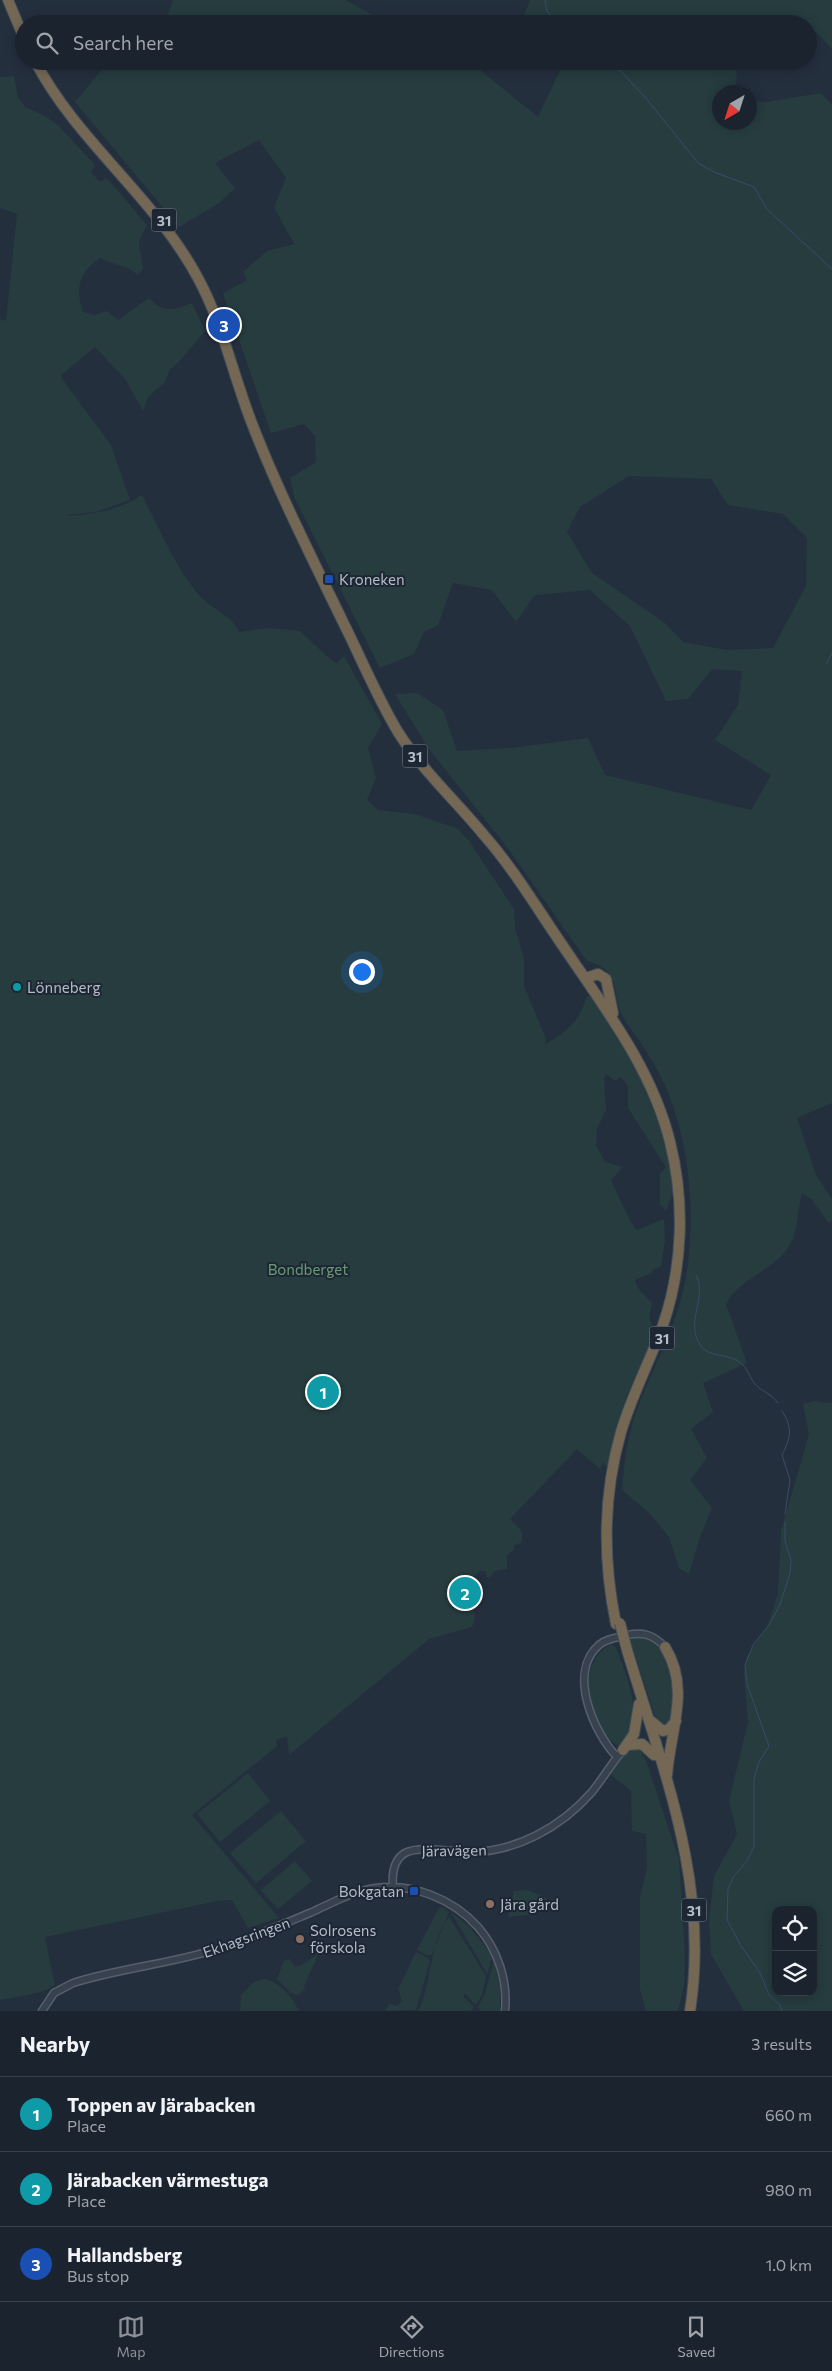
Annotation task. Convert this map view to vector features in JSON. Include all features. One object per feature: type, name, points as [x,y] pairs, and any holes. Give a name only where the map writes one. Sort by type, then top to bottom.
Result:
[{"type":"highway","points":[[0,7],[11,2]]},
{"type":"highway","points":[[11,2],[19,15]]},
{"type":"highway","points":[[11,2],[16,15]]},
{"type":"highway","name":"31","points":[[40,70],[66,112],[162,224],[196,274],[209,302],[267,459],[318,571],[398,732],[419,761],[484,835],[512,871],[630,1046],[657,1100],[668,1134],[677,1178],[680,1218],[679,1249],[668,1309],[624,1421],[612,1473],[606,1540],[609,1584],[618,1624],[639,1704],[681,1845],[689,1896],[690,1957],[685,2011]]},
{"type":"highway","name":"31","points":[[48,70],[76,116],[165,222],[200,272],[214,301],[279,474],[400,725],[424,758],[504,852],[589,977],[598,974],[606,979],[613,1014],[640,1055],[666,1112],[679,1161],[684,1219],[681,1267],[672,1310],[630,1420],[617,1471],[612,1508],[611,1545],[618,1624]]},
{"type":"highway","points":[[665,1647],[673,1662],[678,1682],[676,1721],[669,1755],[667,1781]]},
{"type":"highway","name":"31","points":[[625,1650],[648,1717],[686,1850],[694,1908],[695,1952],[690,2011]]},
{"type":"highway","points":[[623,1751],[636,1730],[639,1704]]},
{"type":"highway","points":[[648,1717],[662,1731],[669,1730],[676,1721]]},
{"type":"highway","points":[[623,1751],[642,1744],[654,1755]]},
{"type":"street","points":[[623,1751],[597,1730],[589,1710],[585,1679],[591,1656],[605,1641],[633,1633],[649,1635],[665,1647]]},
{"type":"street","name":"Järavägen","points":[[393,1887],[395,1865],[401,1856],[411,1851],[474,1852],[516,1844],[539,1834],[567,1816],[586,1799],[623,1751]]},
{"type":"street","name":"Ekhagsringen","points":[[42,2011],[54,1993],[73,1983],[209,1952],[259,1934],[353,1894],[375,1888],[393,1887],[425,1893],[441,1899],[472,1921],[484,1934],[496,1957],[505,1988],[505,2011]]},
{"type":"green space","points":[[173,0],[345,0],[373,15],[168,15]]},
{"type":"green space","points":[[530,0],[832,0],[832,49],[817,34],[817,15],[524,15]]},
{"type":"green space","points":[[102,70],[480,70],[538,117],[560,70],[737,70],[736,85],[712,85],[712,130],[757,130],[757,101],[766,102],[821,93],[832,105],[832,1103],[797,1118],[816,1175],[832,1199],[832,1221],[829,1223],[812,1200],[802,1193],[795,1231],[791,1243],[785,1252],[740,1287],[726,1304],[747,1363],[703,1383],[713,1412],[691,1429],[707,1458],[690,1480],[712,1508],[700,1537],[689,1574],[679,1568],[669,1537],[650,1514],[622,1490],[630,1433],[640,1401],[674,1322],[685,1280],[689,1252],[691,1223],[687,1164],[674,1108],[656,1067],[621,1013],[612,978],[599,965],[587,961],[507,847],[428,748],[395,694],[417,693],[443,710],[457,751],[511,748],[588,738],[605,775],[751,810],[771,775],[715,740],[738,705],[742,671],[712,669],[688,699],[666,701],[630,626],[590,590],[535,595],[516,622],[492,590],[453,583],[438,625],[424,632],[414,654],[380,668],[294,497],[290,478],[316,462],[315,436],[304,424],[271,433],[223,293],[247,280],[243,272],[267,251],[294,244],[274,207],[286,178],[259,140],[215,163],[235,188],[218,204],[179,227],[75,102]],"holes":[[[629,476],[711,479],[728,505],[783,514],[807,538],[806,586],[773,648],[727,650],[683,642],[665,623],[592,573],[567,532],[580,507]]]},
{"type":"green space","name":"Bondberget","points":[[14,76],[18,97],[25,107],[45,116],[59,126],[95,165],[91,172],[100,182],[106,178],[147,225],[139,241],[143,269],[138,275],[129,269],[100,258],[87,269],[81,281],[79,295],[83,312],[94,315],[107,311],[118,320],[149,298],[159,307],[169,309],[192,303],[205,331],[177,364],[170,369],[165,382],[148,397],[143,411],[125,379],[95,347],[60,376],[111,445],[130,500],[95,512],[68,516],[88,514],[106,510],[125,504],[142,495],[167,546],[189,582],[207,603],[231,620],[239,632],[269,628],[300,631],[331,660],[337,663],[344,656],[382,724],[368,748],[376,778],[367,800],[378,810],[415,814],[458,829],[469,841],[514,909],[515,928],[524,958],[524,986],[546,1039],[545,1044],[572,1025],[581,1012],[587,996],[592,997],[636,1067],[662,1130],[672,1170],[673,1192],[666,1211],[660,1204],[660,1174],[666,1167],[628,1108],[628,1086],[621,1077],[615,1081],[606,1074],[604,1080],[606,1110],[597,1129],[596,1145],[605,1162],[622,1167],[611,1181],[634,1227],[637,1230],[664,1219],[665,1240],[661,1266],[652,1270],[652,1273],[635,1280],[639,1290],[652,1303],[649,1318],[654,1330],[607,1467],[603,1463],[600,1469],[577,1449],[510,1519],[522,1532],[522,1539],[521,1543],[514,1545],[514,1549],[507,1556],[507,1569],[495,1571],[488,1579],[485,1571],[480,1571],[462,1588],[471,1602],[474,1611],[475,1616],[472,1627],[429,1639],[289,1755],[287,1736],[276,1740],[277,1746],[192,1815],[279,1918],[248,1928],[232,1900],[217,1901],[45,1937],[55,1985],[36,1993],[0,2000],[0,319],[6,321],[17,214],[0,208],[0,77]]},
{"type":"green space","points":[[815,1401],[832,1403],[832,2011],[744,2011],[711,1954],[709,1921],[714,1876],[737,1834],[729,1801],[748,1722],[744,1674],[747,1656],[767,1627],[778,1594],[781,1531],[809,1434],[803,1404]]},
{"type":"green space","points":[[636,1637],[649,1640],[660,1648],[668,1661],[676,1693],[675,1707],[671,1719],[664,1726],[656,1719],[630,1640]]},
{"type":"green space","points":[[612,1644],[616,1647],[625,1672],[632,1698],[633,1711],[632,1724],[627,1736],[619,1746],[608,1738],[599,1726],[589,1695],[589,1679],[593,1665],[600,1652]]},
{"type":"green space","points":[[636,1747],[640,1750],[646,1761],[679,1859],[685,1956],[684,1985],[678,2011],[646,2011],[640,1989],[640,1897],[647,1868],[646,1834],[632,1831],[631,1791],[610,1774],[629,1749]]},
{"type":"green space","points":[[248,1773],[270,1801],[220,1842],[197,1814]]},
{"type":"green space","points":[[281,1811],[306,1841],[256,1883],[230,1853]]},
{"type":"green space","points":[[295,1861],[312,1881],[278,1909],[261,1890]]},
{"type":"green space","points":[[528,1890],[544,1897],[551,1903],[527,1915],[508,1917],[514,1891]]},
{"type":"green space","points":[[442,1907],[449,1912],[432,1954],[428,1956],[417,1950],[439,1908]]},
{"type":"green space","points":[[451,1912],[469,1926],[491,1954],[492,1958],[487,1974]]},
{"type":"green space","points":[[449,1917],[486,1976],[482,1995],[476,2005],[465,1994],[463,1996],[474,2007],[471,2011],[418,2011],[423,2000],[437,1939]]},
{"type":"green space","points":[[416,1952],[430,1961],[416,2010],[385,2011],[389,2004],[397,2006],[402,2001],[398,1989]]},
{"type":"green space","points":[[319,1953],[304,1986],[305,1989],[298,1995],[291,1993],[277,1979],[284,1961],[290,1959],[295,1966],[300,1966]]},
{"type":"green space","points":[[494,1961],[500,1987],[500,2011],[480,2011],[478,2007],[485,1993]]},
{"type":"green space","points":[[264,1979],[275,1983],[285,1990],[299,2011],[240,2011],[241,1995],[254,1982]]},
{"type":"waterway","points":[[545,0],[547,11],[550,15]]},
{"type":"waterway","points":[[620,70],[645,97],[698,163],[714,172],[754,187],[767,209],[832,269]]},
{"type":"waterway","points":[[827,663],[832,653]]},
{"type":"waterway","points":[[696,1275],[699,1283],[699,1292],[695,1328],[696,1337],[701,1346],[708,1352],[740,1362],[755,1384],[778,1403]]},
{"type":"waterway","points":[[782,1411],[786,1417],[790,1433],[782,1455],[790,1480],[785,1514]]},
{"type":"waterway","points":[[782,2011],[780,2005],[769,1995],[760,1973],[740,1944],[727,1920],[728,1889],[734,1876],[747,1861],[754,1847],[754,1779],[759,1762],[769,1746],[747,1684],[745,1665],[753,1645],[769,1625],[780,1605],[790,1573],[791,1560],[785,1541],[785,1522]]},
{"type":"place","name":"Hallandsberg","points":[[224,325]]},
{"type":"place","name":"Kroneken","points":[[329,579]]},
{"type":"place","name":"Lönneberg","points":[[17,987]]},
{"type":"place","name":"Toppen av Järabacken","points":[[323,1392]]},
{"type":"place","name":"Järabacken värmestuga","points":[[465,1593]]},
{"type":"place","name":"Bokgatan","points":[[414,1891]]},
{"type":"place","name":"Jära gård","points":[[490,1904]]},
{"type":"place","name":"Solrosens förskola","points":[[300,1939]]}]
